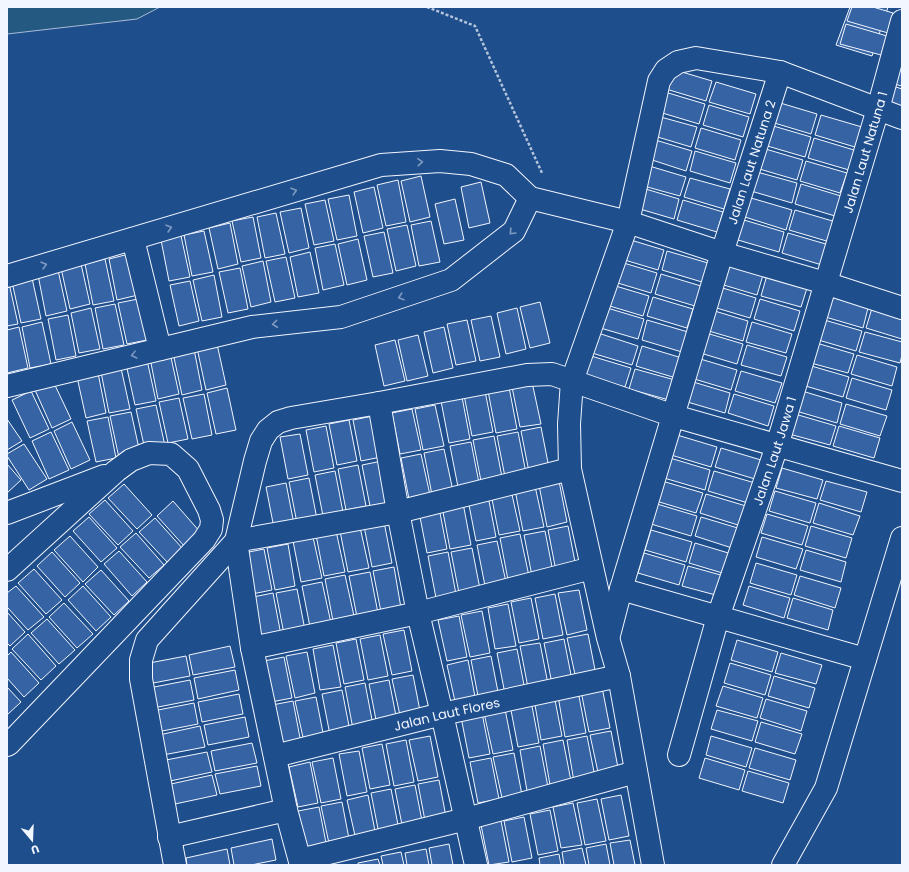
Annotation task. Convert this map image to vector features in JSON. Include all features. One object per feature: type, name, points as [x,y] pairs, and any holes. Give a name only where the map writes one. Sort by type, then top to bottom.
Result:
[{"type":"street","name":"Jalan Laut Natuna 1","points":[[825,283],[878,109],[902,21]]},
{"type":"street","points":[[653,865],[619,676],[608,638],[570,469],[568,424],[572,381],[628,222],[654,98],[659,81],[666,70],[678,62],[696,58],[780,72],[902,118]]},
{"type":"street","name":"Jalan Laut Natuna 2","points":[[608,638],[722,253],[780,72]]},
{"type":"street","points":[[7,276],[381,165],[440,161],[471,164],[506,175],[530,198],[628,222],[722,253],[825,283],[902,308]]},
{"type":"street","points":[[7,386],[252,327],[341,317],[451,280],[514,231],[530,198]]},
{"type":"street","points":[[133,239],[160,349]]},
{"type":"street","name":"Jalan Laut Jawa 1","points":[[679,755],[718,617],[777,446],[825,283]]},
{"type":"street","points":[[636,772],[301,863],[286,810],[252,648],[236,541],[255,461],[261,441],[268,430],[278,422],[291,418],[379,403],[527,374],[552,374],[674,416],[902,481]]},
{"type":"street","points":[[379,403],[398,512],[418,613],[476,865]]},
{"type":"street","points":[[7,570],[116,471],[131,460],[149,453],[171,454],[188,469],[209,510],[212,520],[211,529],[204,540],[7,745]]},
{"type":"street","points":[[175,865],[141,679],[141,660],[147,640],[236,541],[398,512],[570,469]]},
{"type":"street","points":[[7,513],[116,471]]},
{"type":"street","points":[[783,865],[826,788],[902,538]]},
{"type":"street","points":[[252,648],[418,613],[592,568]]},
{"type":"street","points":[[622,589],[864,659]]},
{"type":"street","name":"Jalan Laut Flores","points":[[275,756],[442,714],[619,676]]},
{"type":"street","points":[[169,837],[286,810]]},
{"type":"path","points":[[427,7],[475,26],[556,204]]},
{"type":"shaded area","points":[[7,7],[160,7],[137,19],[7,34]]},
{"type":"building","points":[[850,7],[888,7],[872,56],[836,45]]},
{"type":"building","points":[[852,7],[873,7],[893,13],[888,33],[847,21]]},
{"type":"building","points":[[846,24],[887,36],[881,55],[840,44]]},
{"type":"building","points":[[900,64],[902,64],[902,86],[894,84]]},
{"type":"building","points":[[672,69],[712,81],[706,101],[666,89]]},
{"type":"building","points":[[716,82],[756,94],[750,114],[709,102]]},
{"type":"building","points":[[893,86],[902,89],[902,111],[887,106]]},
{"type":"building","points":[[665,92],[705,104],[699,124],[659,112]]},
{"type":"building","points":[[777,102],[817,114],[811,134],[771,122]]},
{"type":"building","points":[[709,105],[749,117],[743,137],[703,125]]},
{"type":"building","points":[[821,115],[862,127],[855,147],[815,135]]},
{"type":"building","points":[[657,116],[697,127],[691,147],[651,135]]},
{"type":"building","points":[[770,125],[811,137],[805,157],[764,145]]},
{"type":"building","points":[[701,128],[741,140],[735,160],[695,148]]},
{"type":"building","points":[[814,138],[854,150],[849,170],[808,158]]},
{"type":"building","points":[[652,139],[692,151],[686,171],[646,158]]},
{"type":"building","points":[[762,148],[803,160],[797,180],[756,168]]},
{"type":"building","points":[[695,151],[736,163],[730,183],[690,171]]},
{"type":"building","points":[[806,161],[847,173],[840,193],[800,181]]},
{"type":"building","points":[[646,165],[686,177],[680,196],[640,185]]},
{"type":"building","points":[[757,172],[797,183],[792,203],[751,191]]},
{"type":"building","points":[[421,176],[430,217],[410,222],[401,181]]},
{"type":"building","points":[[690,178],[730,189],[724,209],[684,197]]},
{"type":"building","points":[[398,180],[406,222],[386,226],[377,185]]},
{"type":"building","points":[[481,182],[490,223],[469,228],[461,187]]},
{"type":"building","points":[[801,184],[841,196],[835,216],[795,204]]},
{"type":"building","points":[[374,187],[383,228],[363,233],[354,192]]},
{"type":"building","points":[[639,187],[679,199],[674,219],[633,207]]},
{"type":"building","points":[[349,195],[357,236],[337,240],[328,199]]},
{"type":"building","points":[[751,198],[792,210],[786,230],[745,217]]},
{"type":"building","points":[[455,199],[464,240],[444,244],[435,204]]},
{"type":"building","points":[[325,200],[334,241],[314,245],[305,204]]},
{"type":"building","points":[[683,200],[723,212],[717,232],[677,220]]},
{"type":"building","points":[[301,208],[309,248],[289,253],[280,212]]},
{"type":"building","points":[[795,210],[836,222],[830,242],[789,230]]},
{"type":"building","points":[[276,213],[285,254],[265,258],[257,217]]},
{"type":"building","points":[[253,217],[261,258],[241,262],[232,221]]},
{"type":"building","points":[[744,220],[784,232],[779,252],[738,240]]},
{"type":"building","points":[[431,221],[440,262],[419,266],[411,225]]},
{"type":"building","points":[[230,223],[238,264],[218,269],[209,228]]},
{"type":"building","points":[[407,225],[416,266],[396,271],[387,229]]},
{"type":"building","points":[[204,231],[213,272],[192,276],[184,235]]},
{"type":"building","points":[[384,232],[393,273],[373,277],[364,236]]},
{"type":"building","points":[[788,233],[829,245],[822,265],[782,253]]},
{"type":"building","points":[[181,236],[190,277],[169,281],[161,240]]},
{"type":"building","points":[[624,238],[664,250],[658,270],[618,258]]},
{"type":"building","points":[[358,239],[367,280],[347,285],[338,244]]},
{"type":"building","points":[[335,244],[344,285],[323,290],[315,248]]},
{"type":"building","points":[[667,251],[708,263],[702,282],[662,270]]},
{"type":"building","points":[[310,252],[319,293],[298,297],[290,257]]},
{"type":"building","points":[[129,254],[138,295],[117,300],[109,259]]},
{"type":"building","points":[[286,257],[295,298],[275,302],[266,261]]},
{"type":"building","points":[[105,259],[114,301],[93,305],[85,264]]},
{"type":"building","points":[[263,261],[271,302],[251,307],[242,266]]},
{"type":"building","points":[[617,261],[657,273],[651,293],[611,281]]},
{"type":"building","points":[[723,263],[763,275],[757,295],[717,283]]},
{"type":"building","points":[[81,264],[90,304],[70,309],[61,268]]},
{"type":"building","points":[[240,268],[248,309],[228,313],[219,272]]},
{"type":"building","points":[[58,270],[67,311],[46,316],[38,275]]},
{"type":"building","points":[[661,274],[701,286],[695,306],[655,294]]},
{"type":"building","points":[[214,275],[222,317],[202,321],[193,280]]},
{"type":"building","points":[[767,275],[807,288],[801,307],[761,296]]},
{"type":"building","points":[[32,278],[41,319],[21,323],[12,282]]},
{"type":"building","points":[[190,281],[199,321],[179,326],[170,285]]},
{"type":"building","points":[[7,283],[9,283],[18,324],[7,326]]},
{"type":"building","points":[[609,284],[649,296],[643,316],[603,304]]},
{"type":"building","points":[[716,286],[756,298],[750,318],[710,306]]},
{"type":"building","points":[[828,296],[868,308],[863,328],[822,316]]},
{"type":"building","points":[[653,297],[693,309],[687,328],[647,316]]},
{"type":"building","points":[[138,299],[147,340],[127,344],[118,303]]},
{"type":"building","points":[[760,299],[800,311],[794,331],[754,319]]},
{"type":"building","points":[[540,302],[550,343],[530,348],[520,307]]},
{"type":"building","points":[[115,304],[124,345],[103,349],[95,308]]},
{"type":"building","points":[[604,307],[644,319],[638,339],[597,327]]},
{"type":"building","points":[[91,308],[100,349],[79,353],[71,313]]},
{"type":"building","points":[[517,308],[526,349],[506,354],[497,313]]},
{"type":"building","points":[[872,308],[902,317],[902,339],[866,328]]},
{"type":"building","points":[[708,309],[748,321],[743,341],[702,329]]},
{"type":"building","points":[[68,315],[76,356],[56,360],[48,319]]},
{"type":"building","points":[[491,316],[500,357],[480,361],[471,320]]},
{"type":"building","points":[[821,319],[862,331],[856,351],[815,339]]},
{"type":"building","points":[[467,320],[476,361],[456,365],[447,324]]},
{"type":"building","points":[[647,320],[688,332],[682,352],[642,340]]},
{"type":"building","points":[[42,322],[51,364],[30,368],[22,327]]},
{"type":"building","points":[[752,322],[792,334],[786,353],[746,342]]},
{"type":"building","points":[[19,327],[28,368],[7,373],[7,330]]},
{"type":"building","points":[[444,327],[453,368],[433,373],[424,332]]},
{"type":"building","points":[[703,332],[743,344],[737,364],[697,352]]},
{"type":"building","points":[[865,332],[902,342],[902,355],[900,363],[859,352]]},
{"type":"building","points":[[598,333],[638,346],[632,365],[592,353]]},
{"type":"building","points":[[418,335],[428,376],[407,381],[398,340]]},
{"type":"building","points":[[395,340],[405,381],[384,386],[375,345]]},
{"type":"building","points":[[813,342],[854,354],[848,373],[807,362]]},
{"type":"building","points":[[217,344],[226,385],[206,390],[197,348]]},
{"type":"building","points":[[747,345],[787,357],[781,376],[741,365]]},
{"type":"building","points":[[642,346],[682,358],[676,378],[636,366]]},
{"type":"building","points":[[194,349],[202,390],[182,395],[173,353]]},
{"type":"building","points":[[170,353],[179,394],[158,399],[150,358]]},
{"type":"building","points":[[857,355],[897,367],[892,386],[851,374]]},
{"type":"building","points":[[591,356],[631,368],[625,387],[585,376]]},
{"type":"building","points":[[697,358],[737,370],[731,390],[691,378]]},
{"type":"building","points":[[147,360],[156,401],[135,405],[126,364]]},
{"type":"building","points":[[808,365],[849,377],[843,397],[802,385]]},
{"type":"building","points":[[121,368],[130,409],[109,413],[101,372]]},
{"type":"building","points":[[635,369],[675,380],[669,400],[629,389]]},
{"type":"building","points":[[741,371],[782,383],[775,403],[735,391]]},
{"type":"building","points":[[98,373],[106,413],[86,418],[77,377]]},
{"type":"building","points":[[852,378],[892,390],[886,410],[846,398]]},
{"type":"building","points":[[53,381],[71,419],[52,428],[35,390]]},
{"type":"building","points":[[690,381],[730,393],[725,413],[684,401]]},
{"type":"building","points":[[532,382],[541,424],[520,427],[512,387]]},
{"type":"building","points":[[509,387],[517,429],[496,433],[488,391]]},
{"type":"building","points":[[227,388],[236,430],[216,434],[207,393]]},
{"type":"building","points":[[31,391],[49,429],[30,438],[12,400]]},
{"type":"building","points":[[485,391],[493,432],[472,436],[464,395]]},
{"type":"building","points":[[802,391],[842,403],[837,423],[796,411]]},
{"type":"building","points":[[204,394],[212,435],[192,439],[183,398]]},
{"type":"building","points":[[734,394],[774,406],[768,426],[728,413]]},
{"type":"building","points":[[462,397],[470,439],[449,443],[441,401]]},
{"type":"building","points":[[179,398],[188,439],[168,443],[159,402]]},
{"type":"building","points":[[846,404],[887,416],[880,436],[840,424]]},
{"type":"building","points":[[156,405],[165,446],[145,450],[136,409]]},
{"type":"building","points":[[435,405],[444,446],[423,450],[415,409]]},
{"type":"building","points":[[412,409],[421,450],[400,454],[392,413]]},
{"type":"building","points":[[131,412],[140,453],[119,458],[110,416]]},
{"type":"building","points":[[795,414],[836,426],[830,445],[789,434]]},
{"type":"building","points":[[373,416],[381,457],[361,461],[353,420]]},
{"type":"building","points":[[108,417],[116,458],[96,462],[87,421]]},
{"type":"building","points":[[7,419],[22,441],[7,450]]},
{"type":"building","points":[[349,420],[357,461],[337,465],[329,424]]},
{"type":"building","points":[[72,422],[90,460],[71,469],[54,431]]},
{"type":"building","points":[[326,426],[334,468],[314,472],[306,430]]},
{"type":"building","points":[[839,426],[880,438],[874,458],[833,446]]},
{"type":"building","points":[[541,427],[549,468],[529,472],[521,431]]},
{"type":"building","points":[[51,432],[69,470],[49,479],[32,441]]},
{"type":"building","points":[[518,432],[526,473],[505,477],[497,436]]},
{"type":"building","points":[[300,434],[308,475],[288,479],[280,437]]},
{"type":"building","points":[[677,435],[717,447],[711,467],[671,455]]},
{"type":"building","points":[[494,436],[502,477],[481,481],[473,440]]},
{"type":"building","points":[[471,442],[479,483],[458,487],[450,446]]},
{"type":"building","points":[[24,444],[47,479],[29,490],[7,456],[7,454]]},
{"type":"building","points":[[721,448],[761,460],[755,479],[715,467]]},
{"type":"building","points":[[444,449],[453,491],[432,495],[424,453]]},
{"type":"building","points":[[421,454],[430,495],[409,499],[401,458]]},
{"type":"building","points":[[670,458],[710,470],[705,490],[664,478]]},
{"type":"building","points":[[382,461],[390,502],[370,506],[362,465]]},
{"type":"building","points":[[7,464],[21,480],[7,493]]},
{"type":"building","points":[[358,465],[366,506],[346,510],[338,469]]},
{"type":"building","points":[[782,468],[823,480],[817,499],[776,488]]},
{"type":"building","points":[[335,471],[343,512],[323,516],[315,475]]},
{"type":"building","points":[[714,471],[755,483],[748,503],[708,491]]},
{"type":"building","points":[[309,478],[317,519],[297,523],[289,482]]},
{"type":"building","points":[[559,481],[567,522],[547,527],[539,485]]},
{"type":"building","points":[[662,481],[703,493],[696,513],[656,501]]},
{"type":"building","points":[[826,481],[867,492],[861,512],[820,500]]},
{"type":"building","points":[[286,483],[294,524],[274,528],[266,487]]},
{"type":"building","points":[[124,484],[152,515],[137,529],[108,498]]},
{"type":"building","points":[[535,486],[544,527],[523,531],[515,490]]},
{"type":"building","points":[[511,490],[520,531],[499,535],[491,494]]},
{"type":"building","points":[[775,491],[816,503],[810,523],[769,511]]},
{"type":"building","points":[[706,494],[746,506],[741,526],[700,513]]},
{"type":"building","points":[[488,496],[496,537],[476,541],[468,500]]},
{"type":"building","points":[[105,500],[133,531],[118,545],[89,514]]},
{"type":"building","points":[[173,501],[201,533],[185,547],[157,516]]},
{"type":"building","points":[[463,503],[471,545],[450,549],[442,507]]},
{"type":"building","points":[[819,503],[860,516],[853,535],[813,523]]},
{"type":"building","points":[[657,504],[697,516],[691,536],[651,524]]},
{"type":"building","points":[[439,508],[447,549],[427,553],[419,512]]},
{"type":"building","points":[[767,514],[808,526],[802,545],[761,533]]},
{"type":"building","points":[[89,517],[117,548],[101,562],[73,531]]},
{"type":"building","points":[[701,517],[741,529],[735,549],[695,536]]},
{"type":"building","points":[[155,518],[183,549],[168,563],[139,532]]},
{"type":"building","points":[[384,522],[392,563],[372,567],[364,526]]},
{"type":"building","points":[[568,526],[576,567],[556,571],[548,530]]},
{"type":"building","points":[[811,526],[852,538],[846,558],[805,546]]},
{"type":"building","points":[[360,527],[369,568],[348,572],[340,531]]},
{"type":"building","points":[[651,530],[692,542],[686,562],[645,550]]},
{"type":"building","points":[[336,531],[345,572],[324,576],[316,535]]},
{"type":"building","points":[[545,531],[553,572],[532,576],[524,535]]},
{"type":"building","points":[[136,533],[164,565],[149,578],[120,547]]},
{"type":"building","points":[[520,534],[529,576],[508,580],[500,538]]},
{"type":"building","points":[[70,536],[98,567],[83,582],[54,550]]},
{"type":"building","points":[[313,537],[322,578],[301,582],[293,541]]},
{"type":"building","points":[[762,537],[803,549],[796,569],[756,557]]},
{"type":"building","points":[[497,541],[506,582],[485,586],[477,545]]},
{"type":"building","points":[[695,543],[735,555],[729,575],[689,563]]},
{"type":"building","points":[[288,544],[295,586],[275,590],[267,548]]},
{"type":"building","points":[[472,548],[480,589],[459,593],[451,552]]},
{"type":"building","points":[[264,549],[272,590],[252,594],[244,553]]},
{"type":"building","points":[[806,550],[846,562],[841,582],[800,570]]},
{"type":"building","points":[[119,551],[147,582],[132,596],[104,564]]},
{"type":"building","points":[[52,552],[80,583],[65,597],[37,566]]},
{"type":"building","points":[[448,552],[456,594],[436,598],[428,556]]},
{"type":"building","points":[[644,553],[685,565],[679,585],[638,573]]},
{"type":"building","points":[[756,563],[797,575],[791,595],[750,583]]},
{"type":"building","points":[[688,566],[728,577],[723,597],[682,586]]},
{"type":"building","points":[[394,567],[401,608],[381,612],[373,571]]},
{"type":"building","points":[[34,569],[62,600],[46,614],[18,583]]},
{"type":"building","points":[[101,570],[129,601],[114,615],[85,584]]},
{"type":"building","points":[[370,572],[378,613],[357,617],[349,576]]},
{"type":"building","points":[[345,575],[354,616],[333,621],[325,579]]},
{"type":"building","points":[[800,576],[841,588],[835,608],[794,595]]},
{"type":"building","points":[[322,582],[331,623],[310,627],[302,586]]},
{"type":"building","points":[[16,586],[44,617],[28,630],[7,607],[7,593]]},
{"type":"building","points":[[83,586],[111,617],[96,631],[68,600]]},
{"type":"building","points":[[749,586],[790,598],[784,618],[743,605]]},
{"type":"building","points":[[297,589],[305,630],[284,634],[276,593]]},
{"type":"building","points":[[579,590],[587,630],[567,635],[558,593]]},
{"type":"building","points":[[273,593],[281,635],[261,639],[253,597]]},
{"type":"building","points":[[555,594],[563,635],[543,639],[535,598]]},
{"type":"building","points":[[531,598],[539,639],[519,643],[511,602]]},
{"type":"building","points":[[793,598],[833,610],[828,630],[787,618]]},
{"type":"building","points":[[64,603],[93,634],[77,648],[49,617]]},
{"type":"building","points":[[508,604],[516,646],[495,649],[488,608]]},
{"type":"building","points":[[482,611],[490,653],[470,657],[461,615]]},
{"type":"building","points":[[7,612],[25,632],[10,646],[7,643]]},
{"type":"building","points":[[459,616],[467,657],[447,661],[438,620]]},
{"type":"building","points":[[47,619],[75,650],[59,664],[31,633]]},
{"type":"building","points":[[404,630],[412,671],[392,675],[383,634]]},
{"type":"building","points":[[28,634],[56,666],[41,680],[12,649]]},
{"type":"building","points":[[588,634],[596,675],[576,679],[567,638]]},
{"type":"building","points":[[380,635],[388,676],[368,680],[360,639]]},
{"type":"building","points":[[356,639],[364,680],[344,684],[336,643]]},
{"type":"building","points":[[564,639],[572,680],[552,684],[544,643]]},
{"type":"building","points":[[737,640],[778,652],[772,672],[731,660]]},
{"type":"building","points":[[540,643],[548,684],[528,688],[520,646]]},
{"type":"building","points":[[333,645],[341,687],[320,690],[313,649]]},
{"type":"building","points":[[230,646],[235,667],[193,675],[189,655]]},
{"type":"building","points":[[517,649],[525,690],[505,694],[497,653]]},
{"type":"building","points":[[11,652],[39,683],[24,697],[7,678],[7,656]]},
{"type":"building","points":[[307,652],[315,693],[295,698],[286,656]]},
{"type":"building","points":[[781,653],[822,665],[816,684],[775,673]]},
{"type":"building","points":[[186,656],[190,676],[148,684],[144,664]]},
{"type":"building","points":[[491,656],[499,697],[479,701],[471,660]]},
{"type":"building","points":[[284,657],[292,698],[271,702],[264,661]]},
{"type":"building","points":[[468,660],[476,702],[456,706],[447,665]]},
{"type":"building","points":[[730,663],[771,675],[765,695],[724,683]]},
{"type":"building","points":[[235,670],[239,690],[198,699],[194,678]]},
{"type":"building","points":[[413,675],[421,716],[401,720],[392,679]]},
{"type":"building","points":[[774,676],[815,688],[809,708],[768,696]]},
{"type":"building","points":[[190,680],[194,700],[153,708],[149,688]]},
{"type":"building","points":[[389,680],[397,721],[377,725],[369,684]]},
{"type":"building","points":[[365,683],[373,725],[353,729],[345,687]]},
{"type":"building","points":[[723,686],[763,698],[757,718],[716,706]]},
{"type":"building","points":[[7,687],[21,702],[7,715]]},
{"type":"building","points":[[602,687],[610,728],[589,732],[581,691]]},
{"type":"building","points":[[342,690],[350,731],[330,735],[322,694]]},
{"type":"building","points":[[578,691],[586,733],[565,737],[558,696]]},
{"type":"building","points":[[239,694],[243,714],[202,722],[198,702]]},
{"type":"building","points":[[554,695],[562,736],[541,740],[534,699]]},
{"type":"building","points":[[316,697],[324,738],[304,742],[295,701]]},
{"type":"building","points":[[766,699],[807,711],[801,731],[760,718]]},
{"type":"building","points":[[293,701],[301,743],[280,747],[272,705]]},
{"type":"building","points":[[531,701],[539,743],[518,747],[510,705]]},
{"type":"building","points":[[194,703],[198,724],[157,732],[153,711]]},
{"type":"building","points":[[505,709],[513,750],[493,754],[484,713]]},
{"type":"building","points":[[717,710],[758,721],[752,741],[711,729]]},
{"type":"building","points":[[482,713],[490,754],[469,758],[461,717]]},
{"type":"building","points":[[245,717],[249,737],[208,745],[204,725]]},
{"type":"building","points":[[761,722],[802,734],[795,754],[755,742]]},
{"type":"building","points":[[200,726],[205,747],[163,755],[159,735]]},
{"type":"building","points":[[611,731],[619,773],[599,777],[590,735]]},
{"type":"building","points":[[430,736],[438,777],[418,781],[409,740]]},
{"type":"building","points":[[587,736],[595,777],[574,782],[567,740]]},
{"type":"building","points":[[711,736],[752,748],[746,767],[706,755]]},
{"type":"building","points":[[406,740],[414,782],[394,786],[386,744]]},
{"type":"building","points":[[563,740],[571,781],[550,785],[543,744]]},
{"type":"building","points":[[252,743],[257,763],[215,771],[211,751]]},
{"type":"building","points":[[382,744],[390,785],[370,789],[362,748]]},
{"type":"building","points":[[540,746],[548,787],[527,791],[520,750]]},
{"type":"building","points":[[755,748],[796,760],[790,780],[749,768]]},
{"type":"building","points":[[359,751],[367,792],[347,796],[339,754]]},
{"type":"building","points":[[207,752],[212,772],[170,781],[166,760]]},
{"type":"building","points":[[514,753],[522,795],[502,798],[493,757]]},
{"type":"building","points":[[333,758],[341,799],[321,803],[312,762]]},
{"type":"building","points":[[491,758],[499,799],[478,803],[470,762]]},
{"type":"building","points":[[705,758],[745,770],[739,790],[699,778]]},
{"type":"building","points":[[310,762],[318,803],[298,807],[289,767]]},
{"type":"building","points":[[257,766],[261,786],[220,794],[215,774]]},
{"type":"building","points":[[748,771],[789,783],[783,803],[742,791]]},
{"type":"building","points":[[212,775],[217,795],[175,804],[171,784]]},
{"type":"building","points":[[439,780],[447,822],[426,826],[418,784]]},
{"type":"building","points":[[415,785],[423,826],[403,830],[395,789]]},
{"type":"building","points":[[391,789],[399,830],[379,834],[371,793]]},
{"type":"building","points":[[368,795],[376,836],[356,840],[347,800]]},
{"type":"building","points":[[621,795],[629,836],[609,840],[601,799]]},
{"type":"building","points":[[597,799],[606,841],[585,845],[577,803]]},
{"type":"building","points":[[342,802],[350,844],[330,848],[321,806]]},
{"type":"building","points":[[573,803],[582,845],[561,848],[553,807]]},
{"type":"building","points":[[319,807],[327,848],[307,852],[298,811]]},
{"type":"building","points":[[550,810],[558,851],[538,855],[530,814]]},
{"type":"building","points":[[524,817],[532,858],[512,862],[504,821]]},
{"type":"building","points":[[501,821],[509,862],[489,865],[481,825]]},
{"type":"building","points":[[272,839],[276,860],[251,865],[234,865],[231,848]]},
{"type":"building","points":[[630,840],[635,865],[614,865],[610,843]]},
{"type":"building","points":[[449,844],[453,865],[432,865],[429,848]]},
{"type":"building","points":[[606,844],[610,865],[589,865],[586,848]]},
{"type":"building","points":[[582,848],[586,865],[564,865],[562,852]]},
{"type":"building","points":[[227,849],[230,865],[187,865],[186,858]]},
{"type":"building","points":[[426,849],[429,865],[407,865],[405,853]]},
{"type":"building","points":[[401,852],[404,865],[383,865],[381,856]]},
{"type":"building","points":[[559,854],[561,865],[540,865],[539,858]]},
{"type":"building","points":[[378,859],[380,865],[358,865],[358,863]]}]
